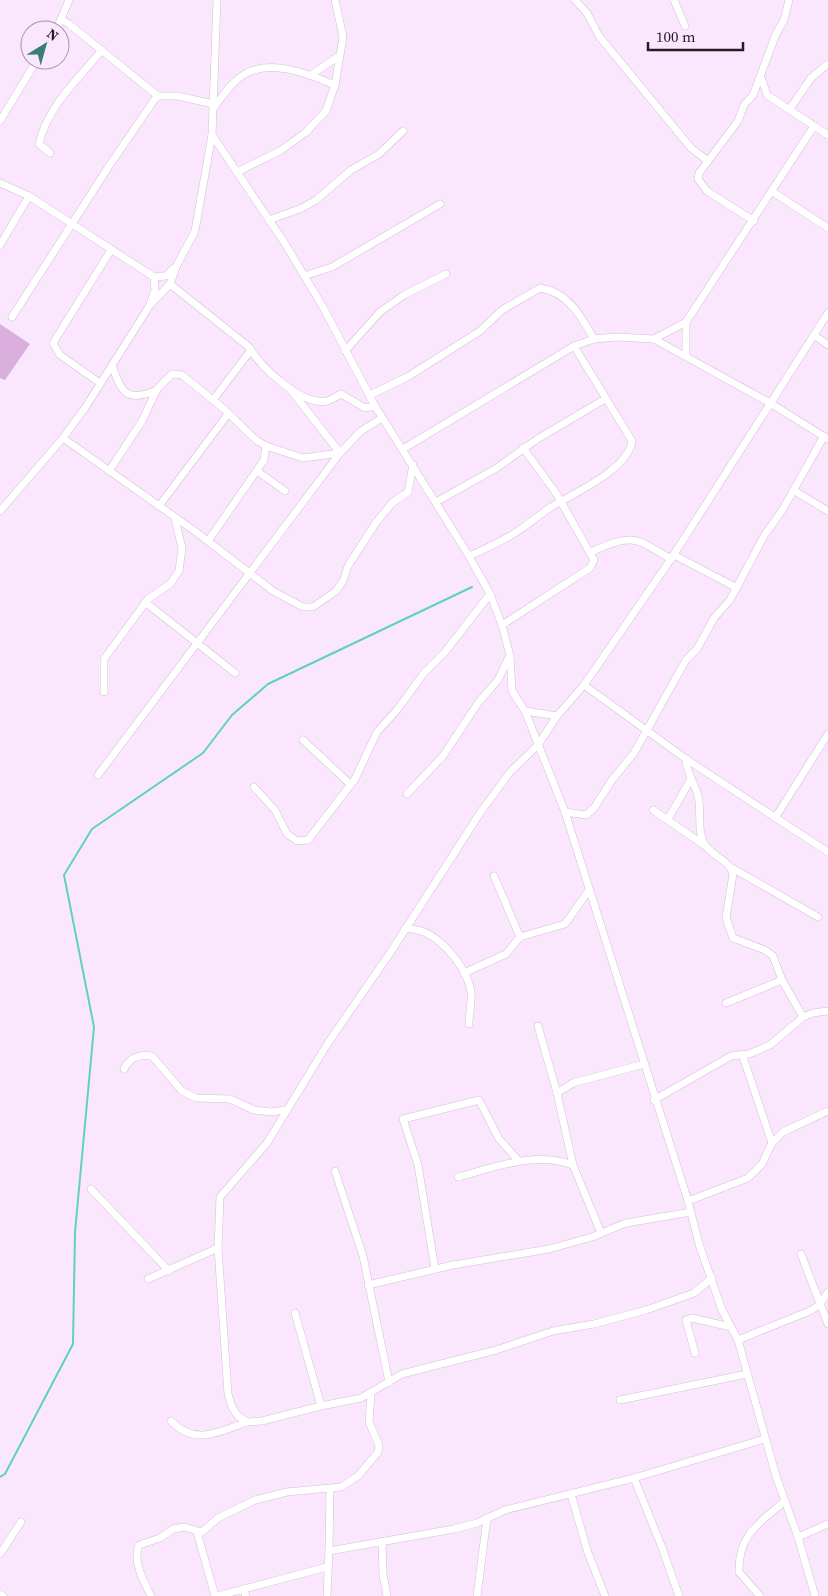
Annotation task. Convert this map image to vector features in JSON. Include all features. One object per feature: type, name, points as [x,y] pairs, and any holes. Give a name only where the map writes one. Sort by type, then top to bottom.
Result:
[{"type":"street","points":[[69,0],[61,19],[158,96],[178,96],[213,106]]},
{"type":"street","points":[[0,511],[63,438],[150,305],[170,284],[177,265],[195,231],[212,135],[217,0]]},
{"type":"street","points":[[237,172],[280,151],[305,133],[322,117],[335,85],[343,38],[335,0]]},
{"type":"street","points":[[575,0],[587,13],[599,36],[691,148],[708,161]]},
{"type":"street","points":[[674,0],[685,26]]},
{"type":"street","points":[[754,221],[707,191],[700,184],[699,173],[738,121],[744,105],[753,95],[776,34],[784,20],[789,0]]},
{"type":"street","points":[[50,153],[40,144],[42,134],[69,89],[102,50]]},
{"type":"street","points":[[311,76],[339,56]]},
{"type":"street","points":[[789,110],[811,78],[828,64]]},
{"type":"street","points":[[213,106],[238,79],[252,70],[282,68],[335,85]]},
{"type":"street","points":[[0,121],[31,70]]},
{"type":"street","points":[[761,77],[767,95]]},
{"type":"street","points":[[753,95],[767,95],[828,136]]},
{"type":"street","points":[[12,317],[111,163],[158,96]]},
{"type":"street","points":[[654,338],[686,322],[754,221],[814,126]]},
{"type":"street","points":[[269,220],[316,200],[352,170],[379,154],[403,131]]},
{"type":"street","points":[[212,135],[304,276],[382,418],[436,502],[490,594],[502,625],[510,656],[512,691],[525,711],[565,812],[654,1100],[688,1201],[699,1244],[722,1310],[738,1340],[764,1439],[798,1537],[815,1596]]},
{"type":"street","points":[[0,183],[29,196],[154,277],[166,276],[177,265]]},
{"type":"street","points":[[772,192],[828,228]]},
{"type":"street","points":[[0,245],[29,196]]},
{"type":"street","points":[[304,276],[332,267],[440,204]]},
{"type":"street","points":[[100,383],[60,355],[53,343],[111,250]]},
{"type":"street","points":[[345,351],[380,312],[404,295],[446,274]]},
{"type":"street","points":[[150,305],[154,290],[154,277]]},
{"type":"street","points":[[170,284],[251,350],[255,359],[290,389],[340,452]]},
{"type":"street","points":[[370,395],[409,376],[480,331],[502,310],[540,288],[562,294],[582,319],[594,340]]},
{"type":"street","points":[[247,1422],[238,1416],[232,1407],[228,1394],[218,1248],[220,1197],[267,1143],[333,1035],[480,813],[510,772],[538,745],[557,716],[584,685],[672,557],[828,313]]},
{"type":"street","points":[[686,322],[686,356]]},
{"type":"street","points":[[814,335],[828,345]]},
{"type":"street","points":[[403,449],[574,346],[594,340],[616,337],[654,338],[770,403],[826,437],[764,536],[730,600],[707,627],[697,649],[686,660],[645,730],[634,753],[612,780],[594,808],[586,815],[565,812]]},
{"type":"street","points":[[469,556],[512,535],[561,501],[589,488],[618,463],[631,445],[632,441],[574,346]]},
{"type":"street","points":[[212,400],[251,350]]},
{"type":"street","points":[[112,365],[122,390],[130,395],[141,397],[157,389]]},
{"type":"street","points":[[109,471],[142,421],[157,389],[166,378],[177,374],[182,375],[266,446],[303,458],[340,452]]},
{"type":"street","points":[[290,389],[319,401],[328,401],[341,394],[365,408],[376,406]]},
{"type":"street","points":[[436,502],[495,470],[523,448],[606,399]]},
{"type":"street","points":[[159,506],[228,414]]},
{"type":"street","points":[[98,775],[340,452],[361,431],[382,418]]},
{"type":"street","points":[[63,438],[208,541],[288,601],[303,607],[314,607],[336,590],[375,524],[392,503],[408,492],[413,465]]},
{"type":"street","points":[[208,541],[264,460],[266,446]]},
{"type":"street","points":[[502,625],[590,568],[594,560],[561,501],[523,448]]},
{"type":"street","points":[[257,471],[285,491]]},
{"type":"street","points":[[794,490],[828,511]]},
{"type":"street","points":[[0,497],[10,499]]},
{"type":"street","points":[[104,692],[104,659],[146,602],[155,592],[170,584],[179,572],[182,548],[175,519]]},
{"type":"street","points":[[591,552],[620,539],[630,538],[737,588]]},
{"type":"street","points":[[254,787],[275,810],[287,834],[302,842],[308,840],[350,784],[377,732],[397,710],[424,673],[445,652],[490,594]]},
{"type":"street","points":[[146,602],[235,673]]},
{"type":"street","points":[[407,794],[444,756],[478,703],[498,680],[510,656]]},
{"type":"street","points":[[584,685],[686,759],[828,852]]},
{"type":"street","points":[[525,711],[557,716]]},
{"type":"street","points":[[775,818],[828,734]]},
{"type":"street","points":[[303,740],[350,784]]},
{"type":"street","points":[[686,759],[686,768],[698,797],[702,840],[706,847]]},
{"type":"street","points":[[668,819],[691,779]]},
{"type":"street","points":[[653,810],[668,819],[732,868],[818,916]]},
{"type":"street","points":[[732,868],[733,874],[726,918],[733,938],[765,950],[773,956],[782,980],[803,1017]]},
{"type":"street","points":[[494,876],[520,937]]},
{"type":"street","points":[[464,973],[506,954],[520,937],[565,924],[589,890]]},
{"type":"street","points":[[405,928],[424,932],[438,940],[446,947],[464,973],[471,995],[469,1024]]},
{"type":"street","points":[[726,1003],[782,980]]},
{"type":"street","points":[[654,1100],[731,1056],[749,1054],[770,1045],[803,1017],[813,1013],[828,1011]]},
{"type":"street","points":[[538,1026],[557,1094],[573,1165],[601,1233]]},
{"type":"street","points":[[742,1054],[772,1143]]},
{"type":"street","points":[[124,1069],[128,1060],[137,1056],[152,1056],[182,1091],[196,1098],[230,1099],[254,1110],[271,1112],[286,1110]]},
{"type":"street","points":[[557,1094],[573,1083],[644,1064]]},
{"type":"street","points":[[435,1269],[418,1165],[403,1119],[479,1100],[499,1139],[518,1160]]},
{"type":"street","points":[[688,1201],[748,1178],[762,1164],[772,1143],[783,1132],[828,1110]]},
{"type":"street","points":[[458,1177],[518,1160],[560,1160],[573,1165]]},
{"type":"street","points":[[335,1171],[362,1256],[389,1382]]},
{"type":"street","points":[[91,1189],[169,1271]]},
{"type":"street","points":[[368,1285],[435,1269],[549,1249],[626,1223],[691,1212]]},
{"type":"street","points":[[148,1279],[218,1248]]},
{"type":"street","points":[[801,1254],[828,1324]]},
{"type":"street","points":[[171,1421],[181,1431],[198,1435],[214,1434],[247,1422],[262,1421],[361,1398],[371,1394],[402,1374],[496,1350],[552,1331],[594,1324],[646,1310],[694,1293],[712,1278]]},
{"type":"street","points":[[738,1340],[794,1319],[820,1304],[828,1292]]},
{"type":"street","points":[[294,1313],[321,1406]]},
{"type":"street","points":[[696,1354],[686,1320],[692,1318],[731,1327]]},
{"type":"street","points":[[620,1400],[747,1374]]},
{"type":"street","points":[[151,1596],[141,1580],[138,1555],[140,1545],[160,1538],[173,1529],[184,1528],[202,1532],[218,1518],[255,1500],[287,1492],[341,1487],[358,1476],[378,1452],[378,1445],[369,1422],[371,1394]]},
{"type":"street","points":[[329,1551],[445,1531],[487,1518],[505,1510],[634,1478],[764,1439]]},
{"type":"street","points":[[634,1478],[679,1596]]},
{"type":"street","points":[[327,1596],[326,1567],[329,1551],[330,1489]]},
{"type":"street","points":[[571,1494],[588,1555],[605,1596]]},
{"type":"street","points":[[760,1596],[739,1572],[739,1558],[743,1544],[753,1528],[785,1501]]},
{"type":"street","points":[[477,1596],[487,1518]]},
{"type":"street","points":[[0,1554],[21,1522]]},
{"type":"street","points":[[798,1537],[828,1524]]},
{"type":"street","points":[[197,1532],[216,1596],[244,1592],[326,1567]]},
{"type":"street","points":[[382,1542],[383,1574],[388,1596]]},
{"type":"shaded area","points":[[0,324],[30,344],[5,380],[0,378]]},
{"type":"waterway","points":[[0,1477],[5,1474],[73,1344],[75,1232],[94,1027],[64,875],[92,829],[203,753],[232,715],[268,684],[472,587]]}]
